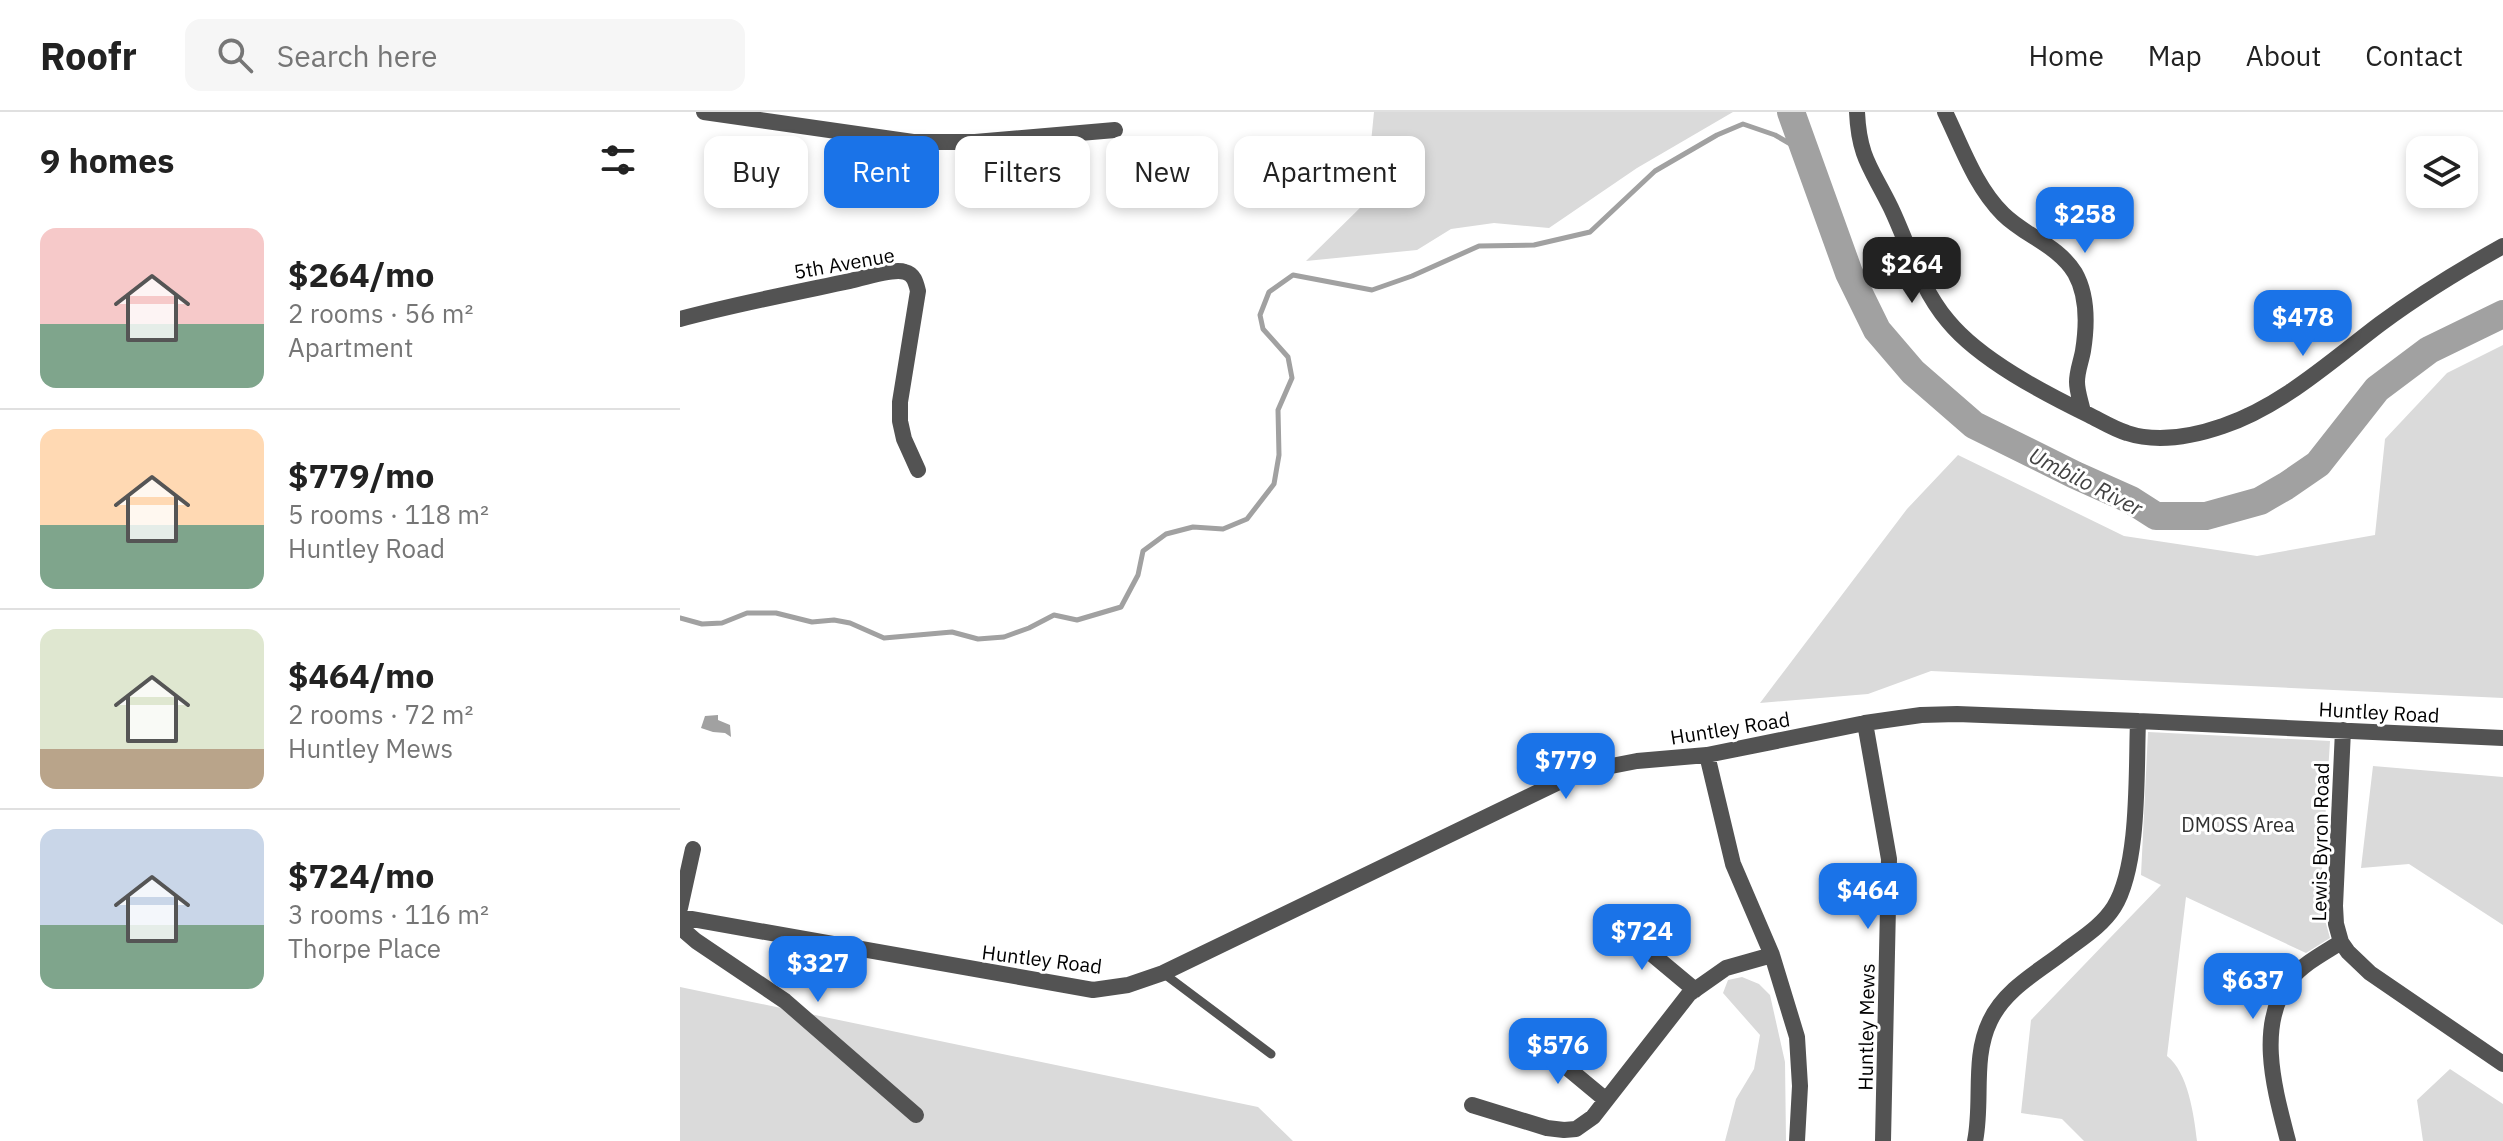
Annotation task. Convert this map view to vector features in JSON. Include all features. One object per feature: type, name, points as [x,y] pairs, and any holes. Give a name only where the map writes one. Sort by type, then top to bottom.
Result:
[{"type":"street","points":[[704,112],[913,142],[946,143],[1115,130]]},
{"type":"street","points":[[1857,112],[1860,143],[1869,169],[1889,203],[1925,289],[1949,322],[1985,354],[2055,400],[2127,434],[2162,438],[2191,434],[2247,417],[2295,389],[2452,274],[2503,246]]},
{"type":"street","points":[[1945,112],[1974,175],[1989,197],[2005,215],[2049,246],[2075,273],[2086,314],[2077,382],[2083,412]]},
{"type":"street","name":"5th Avenue","points":[[680,319],[877,275],[908,272],[916,282],[918,291],[900,402],[900,421],[904,439],[918,470]]},
{"type":"street","name":"Huntley Road","points":[[680,920],[1093,990],[1128,985],[1163,973],[1563,780],[1637,761],[1707,755],[1865,723],[1921,715],[1957,714],[2503,738]]},
{"type":"street","points":[[1975,1141],[1983,1037],[1996,1009],[2019,985],[2103,921],[2122,890],[2132,845],[2138,721]]},
{"type":"street","name":"Huntley Mews","points":[[1865,723],[1889,859],[1883,1141]]},
{"type":"street","name":"Lewis Byron Road","points":[[2343,730],[2335,906],[2341,942],[2357,963],[2370,973],[2503,1064]]},
{"type":"street","points":[[1707,755],[1733,864],[1772,955],[1797,1037],[1800,1086],[1797,1141]]},
{"type":"street","points":[[680,908],[693,849]]},
{"type":"street","points":[[680,920],[681,928],[696,941],[785,1001],[916,1115]]},
{"type":"street","points":[[1616,924],[1695,990]]},
{"type":"street","points":[[2288,1141],[2272,1074],[2271,1033],[2275,1011],[2292,978],[2341,942]]},
{"type":"street","points":[[1472,1105],[1547,1128],[1576,1129],[1586,1124],[1695,990],[1726,968],[1772,955]]},
{"type":"street","points":[[1535,1041],[1606,1100]]},
{"type":"lane","points":[[1163,973],[1271,1054]]},
{"type":"green space","points":[[1374,112],[1733,112],[1637,168],[1549,228],[1494,223],[1451,229],[1417,250],[1306,261],[1360,208],[1425,208],[1425,136],[1372,136]]},
{"type":"green space","points":[[2503,345],[2503,698],[1931,671],[1868,694],[1760,703],[1907,509],[1958,455],[2124,536],[2257,556],[2375,535],[2385,439],[2447,373]]},
{"type":"green space","name":"DMOSS Area","points":[[2148,732],[2330,741],[2320,902],[2330,938],[2306,953],[2186,897],[2167,1056],[2185,1083],[2197,1141],[2084,1141],[2062,1119],[2021,1113],[2031,1020],[2161,885],[2141,875]]},
{"type":"green space","points":[[2373,766],[2503,777],[2503,925],[2409,864],[2361,868]]},
{"type":"green space","points":[[1742,977],[1759,984],[1770,995],[1785,1062],[1786,1141],[1725,1141],[1736,1099],[1754,1069],[1760,1035],[1723,993],[1728,980]]},
{"type":"green space","points":[[680,987],[1258,1107],[1293,1141],[680,1141]]},
{"type":"green space","points":[[2450,1069],[2503,1104],[2503,1141],[2423,1141],[2417,1100]]},
{"type":"shaded area","points":[[718,715],[718,720],[730,725],[731,737],[701,728],[705,716]]},
{"type":"waterway","name":"Umbilo River","points":[[1791,112],[1849,273],[1877,330],[1913,372],[1974,425],[2131,500],[2156,516],[2206,516],[2260,501],[2286,486],[2318,464],[2377,389],[2429,350],[2503,314]]},
{"type":"waterway","points":[[680,618],[702,624],[722,623],[747,613],[776,613],[812,622],[834,620],[850,623],[884,638],[952,632],[978,639],[1004,637],[1054,615],[1077,620],[1121,607],[1138,575],[1143,551],[1166,534],[1193,527],[1223,529],[1247,519],[1274,484],[1279,455],[1278,410],[1292,378],[1288,357],[1263,329],[1260,315],[1269,292],[1293,275],[1372,290],[1479,246],[1534,245],[1590,232],[1655,171],[1717,135],[1743,124],[1775,135],[1806,153]]}]
